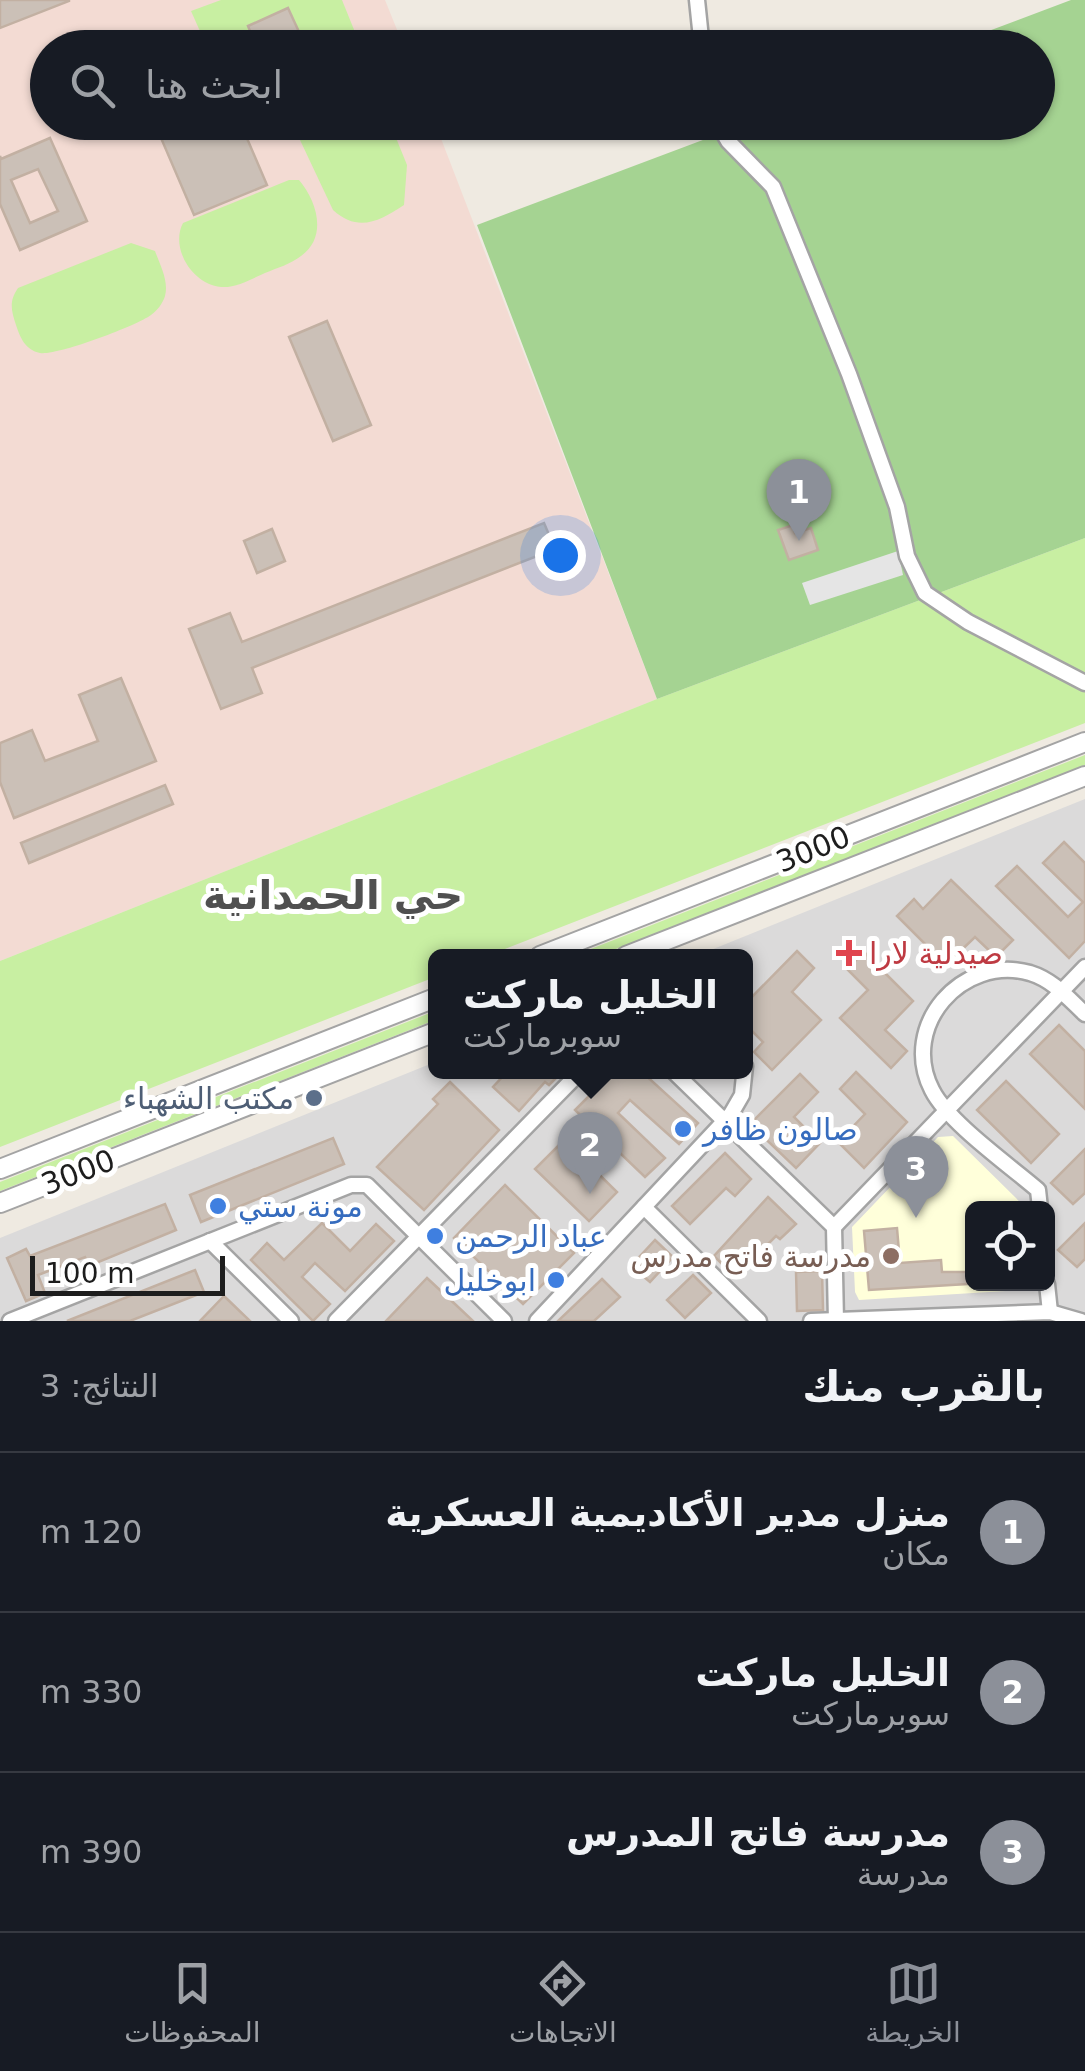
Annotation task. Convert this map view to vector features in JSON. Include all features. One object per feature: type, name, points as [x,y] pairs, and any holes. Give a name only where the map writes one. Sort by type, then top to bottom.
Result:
[{"type":"street","points":[[697,0],[700,30]]},
{"type":"street","points":[[727,140],[773,187],[849,374],[897,507],[908,556],[925,593],[968,622],[1085,682]]},
{"type":"street","name":"3000","points":[[558,949],[1085,742]]},
{"type":"street","name":"3000","points":[[644,949],[1085,776]]},
{"type":"street","points":[[836,1320],[834,1227],[1085,966]]},
{"type":"street","points":[[1039,1201],[1038,1190],[946,1110],[926,1078],[922,1053],[926,1028],[946,995],[966,980],[1002,970],[1028,973],[1061,991],[1085,1014]]},
{"type":"street","name":"3000","points":[[0,1169],[428,1001]]},
{"type":"street","name":"3000","points":[[0,1203],[428,1035]]},
{"type":"street","points":[[336,1321],[573,1079]]},
{"type":"street","points":[[681,1079],[834,1227]]},
{"type":"street","points":[[537,1321],[724,1122],[742,1095],[744,1079]]},
{"type":"street","points":[[10,1321],[350,1185],[367,1184],[504,1321]]},
{"type":"street","points":[[644,1206],[759,1321]]},
{"type":"street","points":[[210,1241],[292,1321]]},
{"type":"street","points":[[1048,1291],[1050,1312]]},
{"type":"street","points":[[811,1321],[1050,1312],[1081,1321]]},
{"type":"shaded area","points":[[0,0],[385,0],[397,30],[30,30],[30,140],[442,140],[657,699],[0,961]]},
{"type":"shaded area","points":[[898,551],[903,575],[810,605],[802,583]]},
{"type":"shaded area","points":[[1085,799],[1085,1321],[0,1321],[0,1238],[428,1065],[428,1079],[753,1079],[753,949],[713,949]]},
{"type":"shaded area","points":[[953,1136],[1019,1201],[965,1201],[965,1291],[1006,1291],[859,1300],[855,1292],[852,1227],[938,1137]]},
{"type":"green space","points":[[221,0],[342,0],[354,30],[199,30],[191,11]]},
{"type":"green space","points":[[1071,0],[1085,0],[1085,538],[657,699],[477,225],[703,140],[1055,140],[1055,30],[991,30]]},
{"type":"green space","points":[[300,140],[397,140],[407,165],[404,205],[386,216],[360,223],[333,210]]},
{"type":"green space","points":[[289,180],[299,180],[311,198],[317,219],[315,239],[301,256],[233,286],[211,284],[193,272],[179,243],[183,223]]},
{"type":"green space","points":[[131,243],[155,251],[161,267],[166,290],[155,311],[114,333],[62,350],[40,353],[27,346],[12,310],[18,288]]},
{"type":"green space","points":[[1085,538],[1085,723],[505,949],[428,949],[428,980],[0,1147],[0,961],[657,699]]},
{"type":"green space","points":[[1085,755],[1085,765],[616,949],[591,949]]},
{"type":"green space","points":[[428,1014],[428,1023],[0,1191],[0,1182]]},
{"type":"building","points":[[0,0],[69,0],[69,1],[0,28]]},
{"type":"building","points":[[288,8],[298,30],[250,30],[248,26]]},
{"type":"building","points":[[51,140],[87,221],[20,250],[0,204],[0,156],[1,159]],"holes":[[[38,169],[58,211],[30,223],[11,180]]]},
{"type":"building","points":[[162,140],[248,140],[267,185],[194,215]]},
{"type":"building","points":[[327,321],[371,425],[333,441],[289,337]]},
{"type":"building","points":[[544,523],[555,549],[252,668],[262,693],[221,709],[189,629],[230,613],[242,642]]},
{"type":"building","points":[[793,525],[795,533],[811,528],[818,550],[789,560],[778,530]]},
{"type":"building","points":[[272,529],[285,561],[257,573],[244,541]]},
{"type":"building","points":[[121,678],[156,761],[14,818],[0,782],[0,743],[32,730],[45,761],[98,741],[79,695]]},
{"type":"building","points":[[165,785],[173,804],[29,863],[21,843]]},
{"type":"building","points":[[1064,842],[1085,863],[1085,941],[1069,958],[996,886],[1017,866],[1068,917],[1083,902],[1043,863]]},
{"type":"building","points":[[951,880],[1013,940],[996,957],[975,937],[946,965],[897,916],[914,899],[923,909]]},
{"type":"building","points":[[797,951],[814,968],[792,992],[821,1020],[772,1070],[754,1052],[763,1042],[753,1032],[753,996]]},
{"type":"building","points":[[864,952],[913,1001],[885,1030],[907,1051],[891,1068],[840,1018],[868,990],[847,969]]},
{"type":"building","points":[[1059,1025],[1085,1051],[1085,1109],[1030,1054]]},
{"type":"building","points":[[856,1072],[907,1122],[864,1168],[838,1142],[865,1114],[840,1089]]},
{"type":"building","points":[[800,1074],[818,1092],[794,1117],[820,1143],[796,1168],[750,1124]]},
{"type":"building","points":[[500,1079],[555,1079],[549,1085],[545,1082],[519,1111],[493,1087]]},
{"type":"building","points":[[606,1079],[650,1079],[698,1123],[679,1144],[630,1100],[618,1113],[665,1158],[645,1177],[575,1110]]},
{"type":"building","points":[[1006,1081],[1059,1134],[1031,1163],[977,1110]]},
{"type":"building","points":[[450,1082],[499,1130],[424,1210],[377,1167],[438,1104],[433,1099]]},
{"type":"building","points":[[333,1138],[344,1164],[201,1222],[190,1195]]},
{"type":"building","points":[[564,1140],[617,1192],[589,1221],[535,1169]]},
{"type":"building","points":[[1085,1149],[1085,1193],[1073,1204],[1051,1183]]},
{"type":"building","points":[[725,1153],[751,1179],[735,1196],[726,1188],[690,1224],[672,1206]]},
{"type":"building","points":[[505,1185],[574,1253],[523,1304],[454,1238]]},
{"type":"building","points":[[768,1197],[796,1224],[780,1239],[776,1236],[735,1277],[714,1256]]},
{"type":"building","points":[[165,1204],[176,1230],[89,1266],[85,1257],[38,1275],[45,1293],[26,1301],[7,1258],[26,1249],[30,1256]]},
{"type":"building","points":[[322,1223],[350,1251],[376,1224],[394,1241],[345,1291],[315,1263],[302,1277],[330,1304],[313,1321],[251,1260],[267,1243],[284,1260]]},
{"type":"building","points":[[1085,1223],[1085,1259],[1077,1267],[1058,1250]]},
{"type":"building","points":[[897,1228],[900,1263],[941,1260],[942,1272],[965,1272],[965,1284],[869,1290],[864,1231]]},
{"type":"building","points":[[655,1240],[673,1257],[650,1282],[631,1266]]},
{"type":"building","points":[[195,1270],[204,1292],[130,1321],[67,1321]]},
{"type":"building","points":[[822,1271],[823,1310],[797,1311],[796,1272]]},
{"type":"building","points":[[693,1275],[711,1293],[685,1318],[667,1300]]},
{"type":"building","points":[[427,1278],[456,1305],[473,1321],[386,1321]]},
{"type":"building","points":[[602,1279],[620,1297],[594,1321],[558,1321]]},
{"type":"building","points":[[224,1296],[250,1321],[200,1321]]},
{"type":"place","name":"منزل مدير الأكاديمية العسكرية","points":[[799,541]]},
{"type":"place","name":"صيدلية لارا","points":[[849,953]]},
{"type":"place","name":"مكتب الشهباء","points":[[314,1098]]},
{"type":"place","name":"صالون ظافر","points":[[683,1129]]},
{"type":"place","name":"الخليل ماركت","points":[[590,1194]]},
{"type":"place","name":"مونة ستي","points":[[218,1206]]},
{"type":"place","name":"مدرسة فاتح المدرس","points":[[916,1218]]},
{"type":"place","name":"عباد الرحمن","points":[[435,1236]]},
{"type":"place","name":"مدرسة فاتح مدرس","points":[[891,1256]]},
{"type":"place","name":"ابوخليل","points":[[556,1280]]},
{"type":"district","name":"حي الحمدانية","points":[[333,895]]}]
